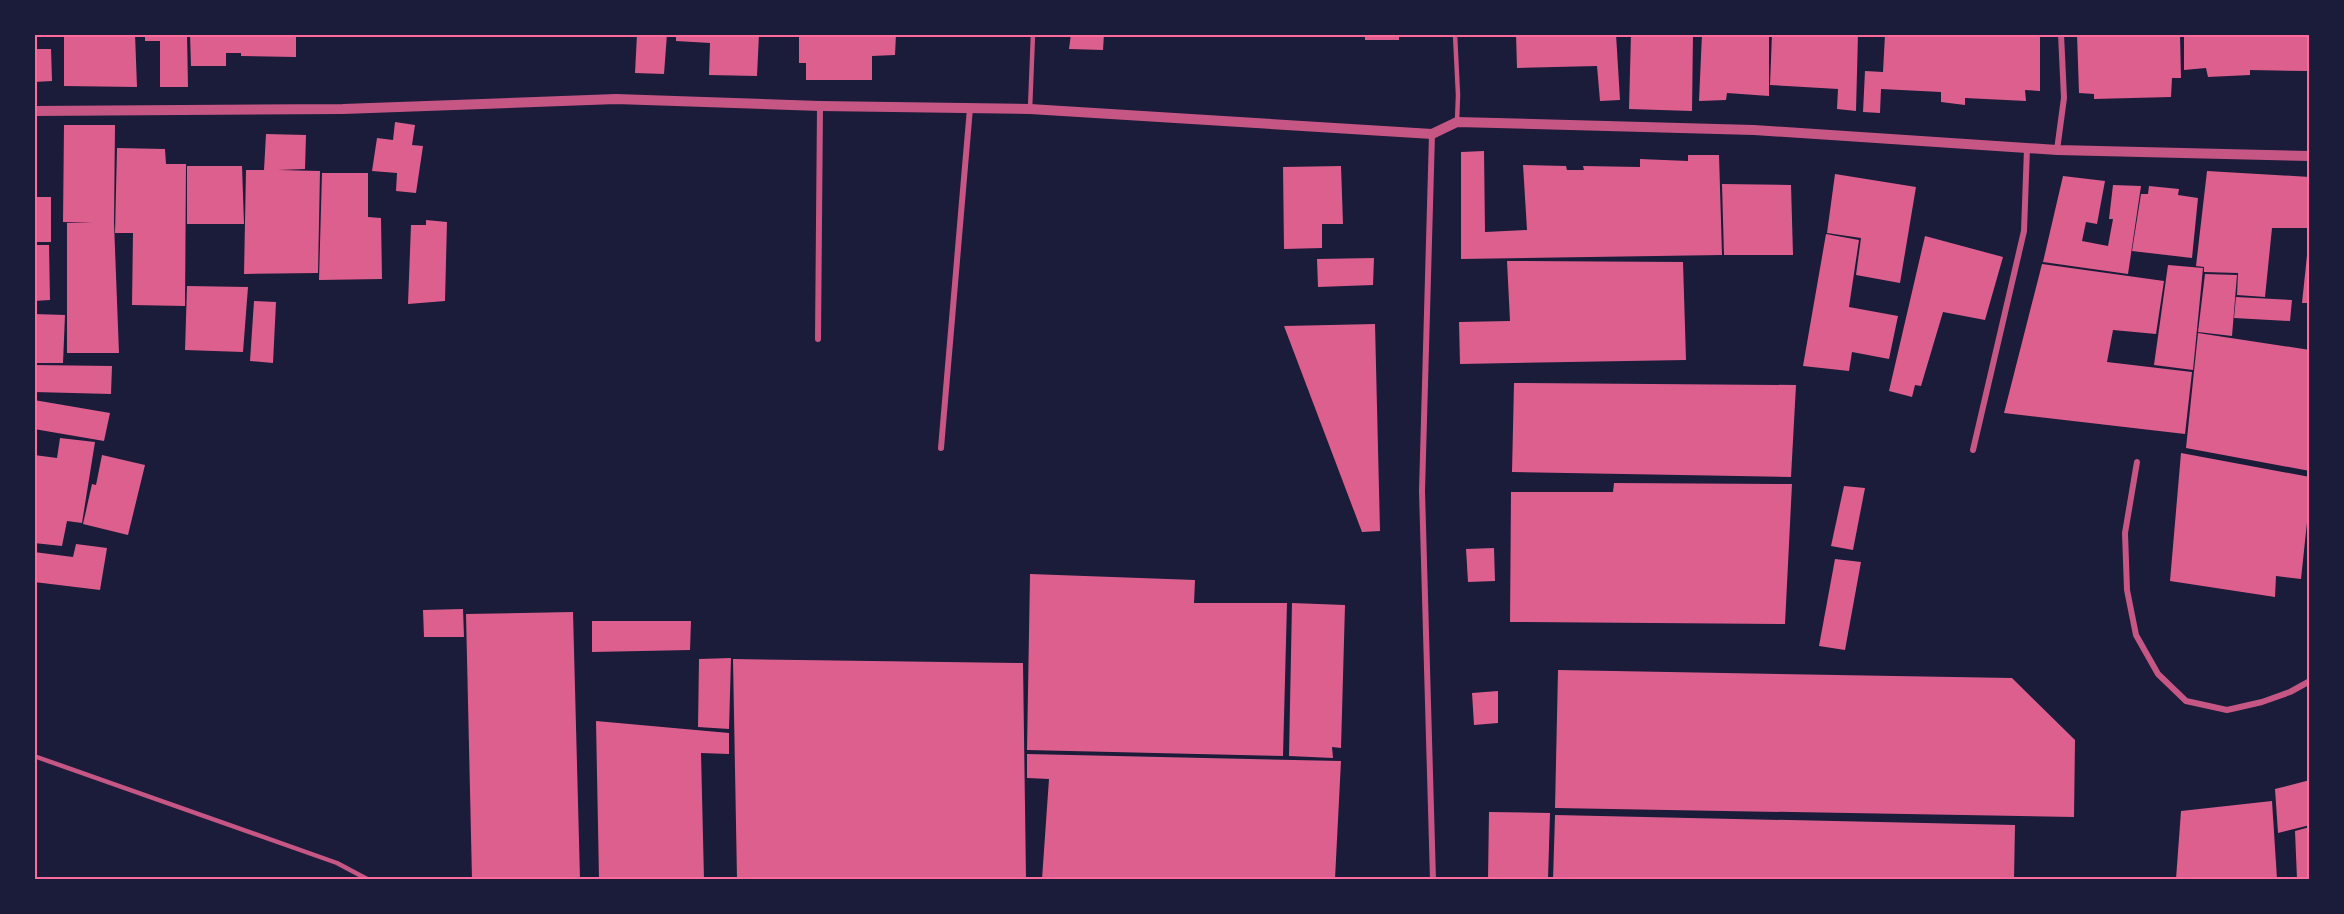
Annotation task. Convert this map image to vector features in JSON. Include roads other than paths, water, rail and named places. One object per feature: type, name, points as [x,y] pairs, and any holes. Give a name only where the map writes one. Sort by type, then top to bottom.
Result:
[{"type":"street","points":[[2057,150],[2064,98],[2061,34]]},
{"type":"street","points":[[34,111],[332,109],[616,99],[820,106],[1030,109],[1432,134],[1457,122],[1754,130],[2057,150],[2310,156]]},
{"type":"street","points":[[818,339],[820,106]]},
{"type":"street","points":[[941,448],[970,108]]},
{"type":"street","points":[[1432,134],[1422,491],[1433,879]]},
{"type":"street","points":[[1973,450],[2024,231],[2027,148]]},
{"type":"street","points":[[2137,462],[2125,533],[2127,590],[2136,635],[2158,674],[2186,701],[2227,710],[2262,702],[2290,692],[2310,681]]},
{"type":"lane","points":[[1030,109],[1033,34]]},
{"type":"lane","points":[[1455,34],[1457,122]]},
{"type":"lane","points":[[34,756],[337,862],[369,879]]}]
